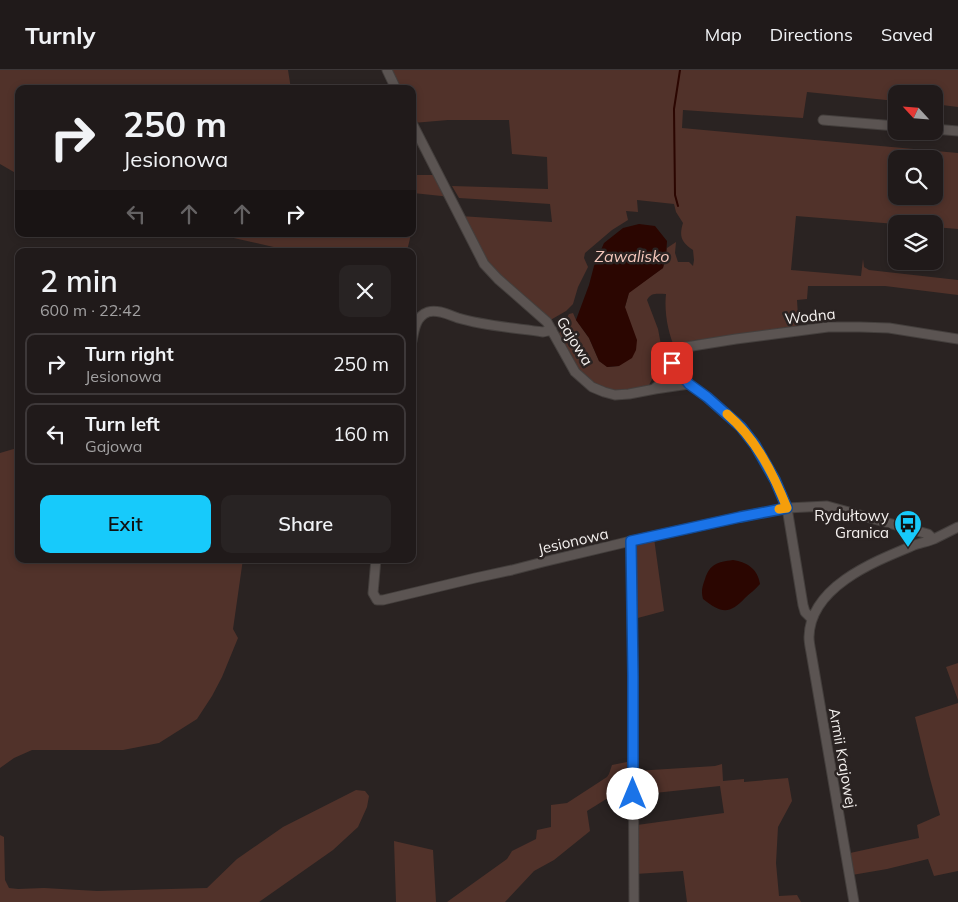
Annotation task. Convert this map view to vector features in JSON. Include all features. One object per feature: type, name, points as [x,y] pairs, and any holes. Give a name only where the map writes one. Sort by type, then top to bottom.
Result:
[{"type":"street","points":[[387,70],[394,85]]},
{"type":"street","points":[[823,120],[888,125]]},
{"type":"street","points":[[943,130],[958,131]]},
{"type":"street","name":"Gajowa","points":[[416,131],[484,264],[498,280],[547,322],[575,372],[592,387],[615,395],[689,384]]},
{"type":"street","points":[[416,325],[423,315],[442,312],[471,322],[543,332],[552,330]]},
{"type":"street","name":"Wodna","points":[[655,389],[662,383],[679,352],[686,347],[736,338],[828,327],[889,328],[958,339]]},
{"type":"street","points":[[672,363],[689,384],[707,397],[746,433],[775,480],[787,508],[805,612],[812,619],[819,606],[838,584],[883,559],[958,527]]},
{"type":"street","name":"Jesionowa","points":[[376,563],[373,592],[377,600],[382,600],[730,519],[787,508],[827,506],[928,534],[933,539]]},
{"type":"street","points":[[631,542],[634,902]]},
{"type":"street","name":"Armii Krajowej","points":[[812,619],[809,637],[811,652],[854,902]]},
{"type":"shaded area","points":[[0,70],[288,70],[290,85],[15,85],[15,173],[0,164]]},
{"type":"shaded area","points":[[387,70],[958,70],[958,107],[943,105],[943,85],[888,85],[888,100],[807,92],[803,118],[683,110],[682,128],[925,150],[888,150],[888,205],[943,205],[943,152],[958,153],[958,229],[943,228],[943,215],[888,215],[888,223],[796,216],[791,270],[861,276],[863,259],[864,267],[869,270],[958,280],[958,295],[885,286],[808,286],[807,299],[797,300],[799,331],[695,340],[676,350],[667,323],[666,294],[653,295],[647,300],[658,329],[661,345],[658,368],[649,385],[627,390],[602,388],[584,377],[558,334],[566,327],[565,321],[569,314],[573,313],[589,338],[599,361],[608,367],[619,366],[625,307],[629,292],[663,268],[667,248],[676,242],[675,253],[678,262],[689,262],[693,266],[693,250],[682,238],[683,223],[676,212],[674,204],[637,200],[638,212],[626,211],[628,220],[612,230],[585,253],[584,258],[588,267],[578,287],[573,304],[566,311],[547,322],[498,279],[460,216],[552,222],[550,204],[459,198],[452,186],[548,189],[547,157],[512,154],[509,120],[448,120],[416,123],[416,85],[394,85]]},
{"type":"shaded area","points":[[416,175],[439,175],[451,197],[416,193]]},
{"type":"shaded area","points":[[229,237],[410,237],[408,248],[278,248]]},
{"type":"shaded area","points":[[15,449],[15,563],[242,563],[233,629],[238,638],[222,677],[197,719],[159,743],[123,750],[32,750],[14,758],[0,768],[0,453]]},
{"type":"shaded area","points":[[654,538],[664,611],[634,619],[634,543]]},
{"type":"shaded area","points":[[958,663],[958,700],[946,667]]},
{"type":"shaded area","points":[[958,703],[958,871],[934,876],[928,859],[852,875],[850,853],[919,838],[917,825],[940,815],[915,717]]},
{"type":"shaded area","points":[[632,761],[632,783],[587,811],[590,831],[554,860],[534,871],[505,902],[447,902],[507,859],[512,851],[536,839],[537,830],[551,827],[551,805],[567,803],[607,777],[612,765]]},
{"type":"shaded area","points":[[722,764],[723,781],[744,779],[744,782],[788,778],[792,801],[778,827],[776,863],[779,896],[797,895],[801,902],[687,902],[683,871],[635,874],[637,825],[724,813],[720,786],[636,795],[635,771]]},
{"type":"shaded area","points":[[356,790],[365,791],[369,796],[367,807],[358,827],[333,850],[259,902],[0,902],[0,835],[4,837],[5,880],[9,888],[97,891],[207,888],[237,859],[283,827]]},
{"type":"shaded area","points":[[394,841],[433,850],[436,902],[396,902]]},
{"type":"water","name":"Zawalisko","points":[[639,224],[655,226],[667,241],[666,256],[663,268],[629,293],[625,307],[637,340],[636,350],[632,358],[619,366],[607,367],[599,361],[589,338],[576,320],[594,266],[604,243],[623,228]]},
{"type":"water","points":[[733,560],[743,562],[751,567],[757,574],[760,584],[734,607],[725,610],[720,609],[703,599],[703,585],[712,567],[718,563]]},
{"type":"waterway","points":[[678,206],[675,195],[674,109],[680,70]]},
{"type":"slow traffic","points":[[727,414],[741,427],[755,445],[775,480],[787,508],[779,509]]},
{"type":"place","name":"Rydułtowy Granica","points":[[908,548]]},
{"type":"route","points":[[633,794],[631,541],[787,508],[775,480],[755,445],[741,427],[689,384],[672,363]]}]
